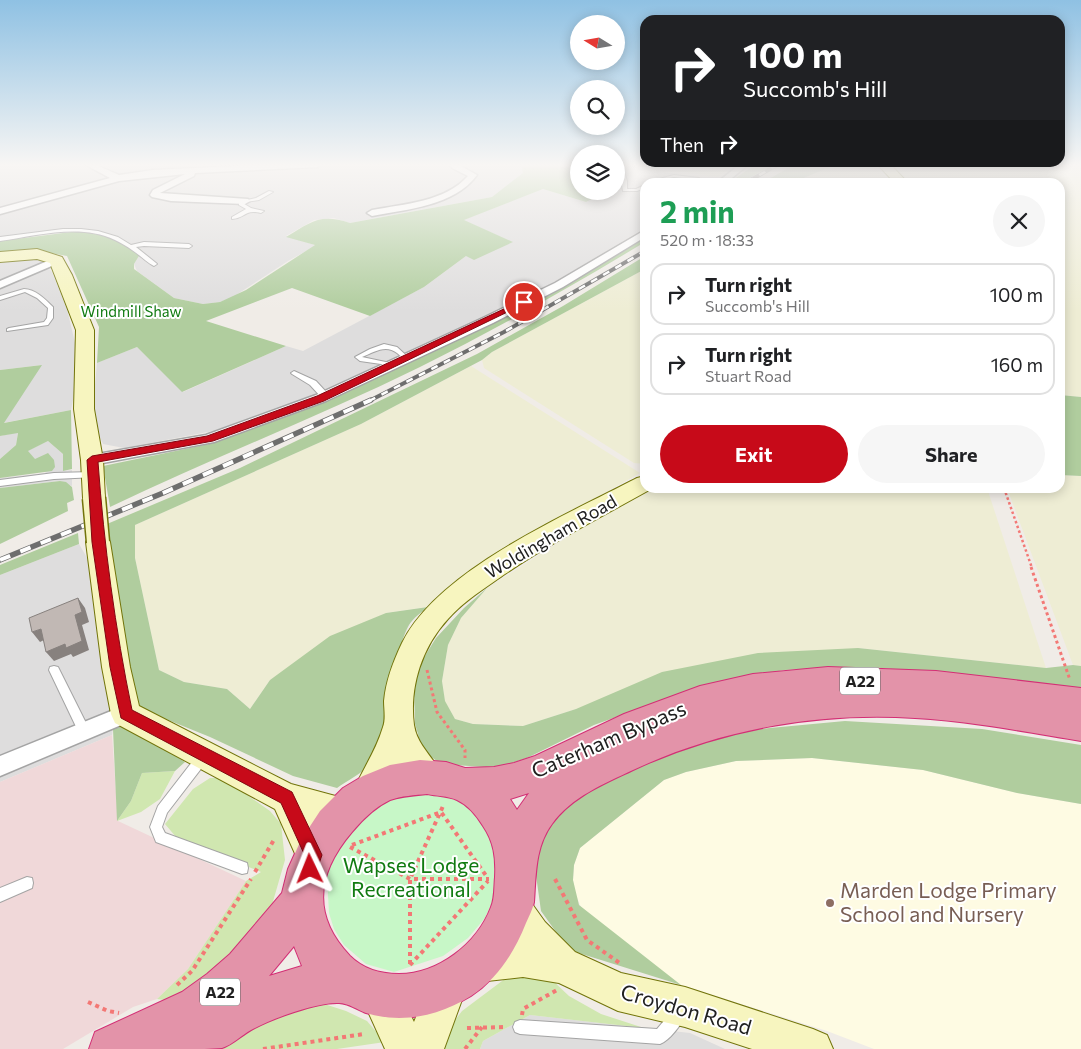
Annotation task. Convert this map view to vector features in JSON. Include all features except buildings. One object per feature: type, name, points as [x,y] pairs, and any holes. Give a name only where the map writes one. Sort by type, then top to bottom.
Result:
[{"type":"highway","name":"Caterham Bypass","points":[[356,802],[388,783],[407,778],[449,786],[502,784],[534,774],[642,722],[675,709],[718,696],[769,686],[832,680],[900,681],[967,688],[1080,710]]},
{"type":"highway","name":"Caterham Bypass","points":[[463,974],[499,937],[504,882],[532,822],[552,795],[590,773],[652,743],[724,720],[784,708],[859,702],[1080,710]]},
{"type":"highway","points":[[449,786],[485,799],[496,812],[508,832],[504,882]]},
{"type":"highway","points":[[356,802],[313,855],[302,901],[316,950],[362,1003],[414,996],[463,974]]},
{"type":"highway","name":"A22","points":[[119,1032],[193,1010],[223,990],[265,950],[302,901]]},
{"type":"highway","name":"A22","points":[[180,1049],[219,1024],[266,1000],[301,988],[362,1003]]},
{"type":"street","points":[[93,467],[209,438],[325,396],[559,285],[640,236]]},
{"type":"street","points":[[0,257],[37,254],[57,260],[85,330],[84,408],[93,467],[98,542],[116,667],[126,714]]},
{"type":"street","points":[[0,285],[57,260]]},
{"type":"street","name":"Woldingham Road","points":[[356,802],[386,762],[398,725],[403,673],[414,645],[438,612],[466,587],[527,547],[640,486]]},
{"type":"street","points":[[0,766],[126,714],[286,798],[356,802]]},
{"type":"street","name":"Woldingham Road","points":[[398,725],[405,749],[449,786]]},
{"type":"street","points":[[286,798],[313,855]]},
{"type":"street","name":"Croydon Road","points":[[504,882],[532,935],[572,970]]},
{"type":"street","name":"Croydon Road","points":[[463,974],[523,958],[572,970],[618,992],[685,1007],[813,1049]]},
{"type":"street","points":[[424,1049],[463,974]]},
{"type":"street","points":[[362,1003],[405,1049]]},
{"type":"lane","points":[[234,218],[238,213]]},
{"type":"lane","points":[[0,239],[81,229],[104,234],[132,246],[154,264]]},
{"type":"lane","points":[[132,246],[144,244],[189,246]]},
{"type":"lane","points":[[0,298],[26,290],[39,297],[51,308],[50,318],[46,324],[9,330]]},
{"type":"lane","points":[[393,365],[360,359],[358,357],[380,346],[387,345],[398,348],[407,358]]},
{"type":"lane","points":[[294,373],[313,384],[325,396]]},
{"type":"lane","points":[[0,483],[54,476],[93,467]]},
{"type":"lane","points":[[54,670],[84,731]]},
{"type":"lane","points":[[205,755],[162,810],[156,827],[160,838],[242,868]]},
{"type":"lane","points":[[0,895],[27,883]]},
{"type":"lane","points":[[520,1027],[660,1037],[685,1007]]},
{"type":"path","points":[[1006,493],[1080,710]]},
{"type":"path","points":[[427,666],[437,712],[465,750],[410,879],[410,965],[504,882]]},
{"type":"path","points":[[449,786],[349,846],[410,879],[504,882]]},
{"type":"path","points":[[449,786],[504,882]]},
{"type":"path","points":[[172,990],[192,971],[275,838]]},
{"type":"path","points":[[555,879],[587,940],[628,968]]},
{"type":"path","points":[[467,1028],[520,1027],[523,1009],[572,970]]},
{"type":"path","points":[[88,1002],[108,1011],[119,1032]]},
{"type":"path","points":[[263,1049],[362,1003]]},
{"type":"path","points":[[465,1049],[482,1028]]},
{"type":"shaded area","points":[[0,213],[405,213],[350,223],[334,218],[314,220],[286,236],[315,245],[233,297],[220,302],[203,304],[174,298],[137,271],[134,264],[142,251],[131,245],[113,240],[53,233],[0,241]]},
{"type":"shaded area","points":[[481,213],[640,213],[640,231],[554,282],[485,317],[317,395],[213,431],[124,448],[103,444],[97,431],[93,406],[97,363],[137,347],[183,392],[286,346],[303,351],[424,287],[466,256],[512,242],[463,220]]},
{"type":"shaded area","points":[[40,258],[52,272],[67,309],[80,364],[71,410],[3,423],[41,365],[0,370],[0,260]]},
{"type":"shaded area","points":[[18,432],[16,445],[0,459],[0,436]]},
{"type":"shaded area","points":[[48,441],[63,454],[63,471],[72,470],[72,486],[60,481],[0,488],[0,478],[46,473],[27,451]]},
{"type":"shaded area","points":[[79,544],[93,568],[114,720],[112,735],[0,782],[0,575]]},
{"type":"shaded area","points":[[112,735],[118,821],[246,881],[188,969],[157,999],[133,1007],[63,1049],[0,1049],[0,782]]},
{"type":"shaded area","name":"Marden Lodge Primary School and Nursery","points":[[812,758],[923,770],[1017,793],[1081,804],[1081,1049],[874,1049],[827,1031],[681,985],[584,914],[575,893],[573,880],[574,865],[580,848],[664,780],[686,772],[736,761]]},
{"type":"shaded area","points":[[530,1015],[690,1033],[725,1049],[480,1049],[483,1041]]},
{"type":"green space","name":"Windmill Shaw","points":[[405,213],[482,213],[464,220],[513,242],[474,260],[466,256],[424,287],[370,316],[292,288],[206,321],[286,346],[182,392],[137,347],[97,363],[99,327],[67,256],[40,251],[0,253],[0,241],[79,231],[95,233],[140,249],[142,251],[134,264],[134,269],[174,298],[203,304],[220,302],[246,290],[315,245],[286,237],[309,223],[323,219],[340,220],[350,223]]},
{"type":"green space","points":[[1065,213],[1081,213],[1081,397],[1065,395]]},
{"type":"green space","points":[[640,239],[640,245],[534,307],[449,353],[343,403],[110,507],[103,466],[214,443],[327,400],[510,315]]},
{"type":"green space","points":[[640,259],[640,272],[492,352],[482,360],[361,424],[135,525],[135,558],[159,670],[184,682],[227,689],[250,709],[270,680],[330,636],[386,613],[428,607],[411,622],[402,641],[386,735],[380,751],[371,764],[337,788],[293,776],[210,737],[136,707],[116,611],[107,524],[240,468],[477,354],[563,306]]},
{"type":"green space","points":[[640,272],[640,464],[634,463],[484,368],[482,360],[492,352]]},
{"type":"green space","points":[[42,365],[4,423],[71,410],[72,469],[63,471],[63,454],[48,441],[28,451],[35,459],[48,453],[54,460],[55,467],[52,471],[0,478],[0,459],[16,445],[18,433],[0,436],[0,370]]},
{"type":"green space","points":[[471,366],[640,473],[494,555],[428,607],[386,613],[270,680],[250,709],[227,689],[184,682],[159,670],[135,558],[135,525],[361,424]]},
{"type":"green space","points":[[1065,395],[1081,397],[1081,476],[1065,475]]},
{"type":"green space","points":[[1065,475],[1081,476],[1081,666],[1073,665],[1009,493],[1065,493]]},
{"type":"green space","points":[[60,481],[66,482],[72,487],[74,500],[67,503],[68,511],[0,544],[0,488]]},
{"type":"green space","points":[[643,493],[989,493],[1046,668],[858,648],[576,709],[523,726],[473,724],[455,719],[445,702],[442,681],[448,645],[461,618],[487,588],[572,534]]},
{"type":"green space","points":[[78,533],[79,544],[0,575],[0,565]]},
{"type":"green space","points":[[487,588],[461,618],[448,645],[442,681],[445,701],[455,719],[473,724],[523,726],[576,709],[662,672],[758,653],[858,648],[1046,668],[1081,666],[1081,694],[969,676],[870,667],[784,670],[697,688],[594,725],[527,758],[497,768],[441,764],[423,751],[415,724],[414,685],[418,667],[436,638],[464,608]]},
{"type":"green space","points":[[845,721],[982,729],[1081,745],[1081,804],[1017,793],[923,770],[812,758],[736,761],[686,772],[664,780],[580,848],[574,865],[573,880],[579,905],[681,985],[569,950],[541,911],[534,861],[544,823],[575,797],[667,755],[739,731]]},
{"type":"green space","points":[[126,725],[185,762],[175,771],[142,773],[131,801],[117,821],[113,729]]},
{"type":"green space","points":[[175,771],[160,799],[141,812],[117,821],[131,801],[142,773]]},
{"type":"green space","points":[[210,778],[223,778],[270,811],[281,824],[285,860],[265,929],[236,957],[171,1001],[157,999],[188,969],[246,881],[261,872],[176,837],[165,824],[193,789]]},
{"type":"green space","name":"Wapses Lodge Recreational","points":[[445,787],[481,809],[500,855],[496,894],[485,918],[468,938],[443,956],[394,972],[366,964],[344,945],[334,929],[329,913],[327,876],[332,855],[352,822],[397,792]]},
{"type":"green space","points":[[514,972],[550,978],[569,996],[601,1014],[644,1028],[530,1015],[483,1041],[480,1049],[436,1049],[436,1045],[462,1011]]},
{"type":"green space","points":[[315,1001],[346,1011],[367,1021],[385,1042],[337,1049],[209,1049],[252,1020]]},
{"type":"railway","points":[[371,400],[504,332],[640,254]]},
{"type":"railway","points":[[0,560],[163,493],[371,400]]},
{"type":"place","name":"Marden Lodge Primary School and Nursery","points":[[830,903]]},
{"type":"route","points":[[310,869],[313,855],[286,798],[126,714],[116,667],[98,542],[92,460],[209,438],[321,398],[524,302]]}]
